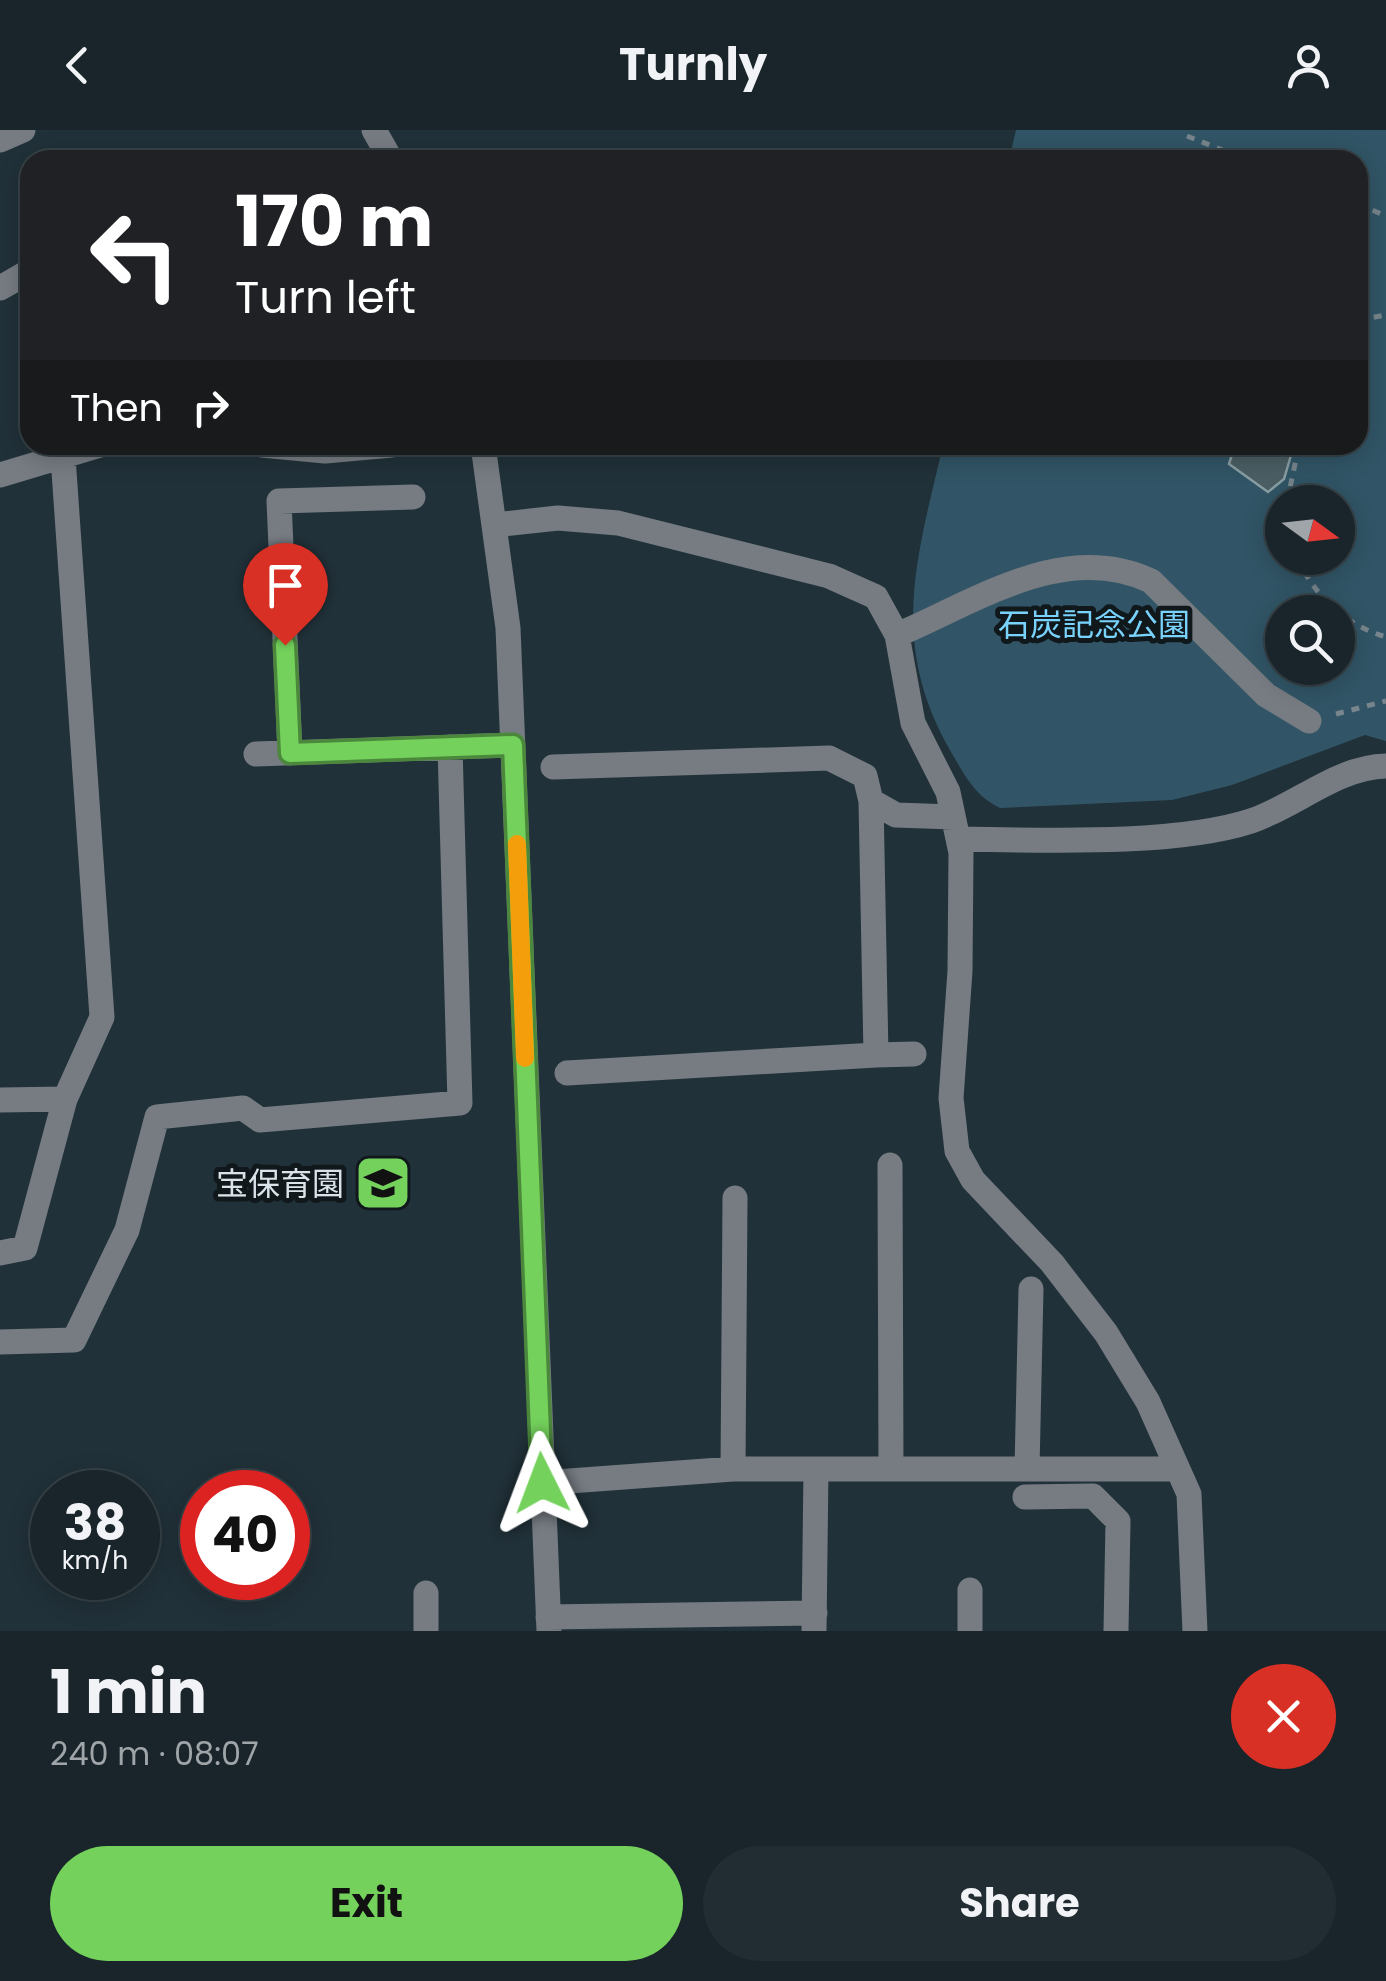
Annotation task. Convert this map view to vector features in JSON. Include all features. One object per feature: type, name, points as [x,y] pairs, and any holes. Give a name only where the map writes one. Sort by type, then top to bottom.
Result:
[{"type":"street","points":[[0,140],[23,130]]},
{"type":"street","points":[[0,475],[69,455]]},
{"type":"street","points":[[484,455],[508,628],[549,1624],[814,1622],[816,1469]]},
{"type":"street","points":[[0,1254],[25,1248],[65,1099],[102,1017],[63,457]]},
{"type":"street","points":[[290,753],[278,501],[413,498]]},
{"type":"street","points":[[494,525],[558,518],[618,523],[829,576],[876,596],[898,635],[913,723],[948,792],[956,828],[960,972],[950,1098],[957,1151],[972,1180],[1052,1263],[1106,1333],[1148,1402],[1189,1494],[1195,1631]]},
{"type":"street","points":[[898,635],[1058,567],[1094,564],[1128,570],[1151,582],[1266,695],[1309,721]]},
{"type":"street","points":[[256,754],[513,745]]},
{"type":"street","points":[[0,1342],[74,1340],[127,1230],[158,1117],[244,1108],[260,1120],[460,1103],[450,748]]},
{"type":"street","points":[[552,767],[829,758],[865,776],[871,802],[876,1055]]},
{"type":"street","points":[[871,802],[896,815],[956,828],[1058,840],[1210,831],[1252,820],[1355,771],[1386,766]]},
{"type":"street","points":[[567,1073],[914,1054]]},
{"type":"street","points":[[0,1100],[65,1099]]},
{"type":"street","points":[[890,1165],[891,1469]]},
{"type":"street","points":[[734,1469],[735,1198]]},
{"type":"street","points":[[1026,1469],[1031,1289]]},
{"type":"street","points":[[542,1483],[734,1469],[1178,1468]]},
{"type":"street","points":[[1025,1496],[1093,1496],[1118,1520],[1116,1631]]},
{"type":"street","points":[[970,1590],[970,1631]]},
{"type":"street","points":[[426,1593],[426,1631]]},
{"type":"path","points":[[1187,136],[1221,150]]},
{"type":"path","points":[[1291,485],[1297,455]]},
{"type":"path","points":[[1308,575],[1328,606],[1361,628],[1386,637]]},
{"type":"path","points":[[1309,721],[1386,701]]},
{"type":"green space","name":"石炭記念公園","points":[[1016,130],[1386,130],[1386,741],[1365,735],[1232,785],[1172,800],[1000,808],[983,797],[966,777],[932,712],[914,637],[917,563],[941,455],[1368,455],[1368,150],[1011,150]]},
{"type":"building","points":[[1232,455],[1291,455],[1284,479],[1277,485],[1265,485],[1265,490],[1229,464]]},
{"type":"slow traffic","points":[[517,844],[525,1058]]},
{"type":"place","name":"宝保育園","points":[[383,1183]]},
{"type":"route","points":[[285,645],[290,753],[513,745],[542,1483]]}]
